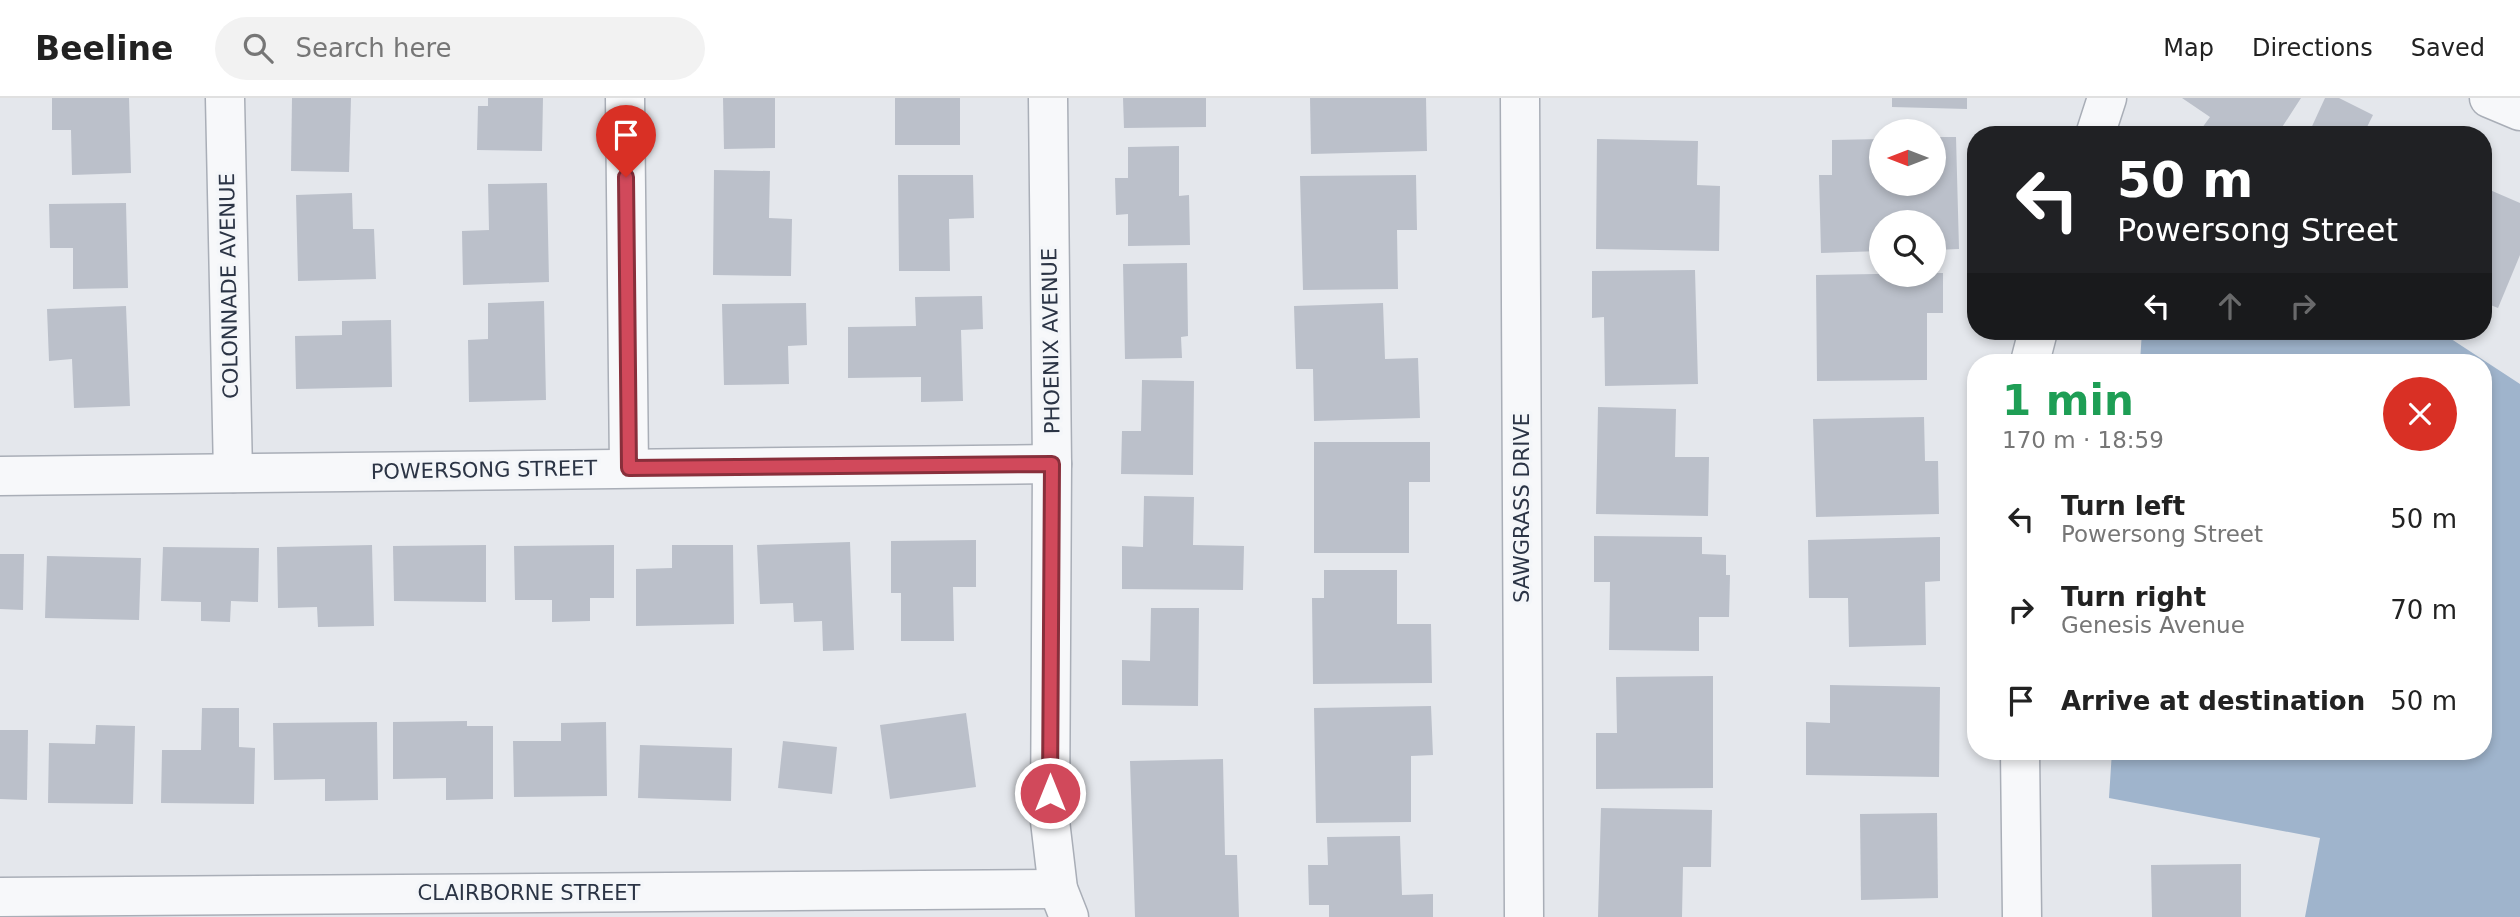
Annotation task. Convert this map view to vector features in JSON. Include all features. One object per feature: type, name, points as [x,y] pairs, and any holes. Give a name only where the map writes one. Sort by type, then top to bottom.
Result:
[{"type":"street","name":"COLONNADE AVENUE","points":[[225,98],[233,473]]},
{"type":"street","points":[[625,98],[629,468]]},
{"type":"street","name":"PHOENIX AVENUE","points":[[1048,98],[1052,464],[1050,821],[1064,903]]},
{"type":"street","name":"SAWGRASS DRIVE","points":[[1520,98],[1524,917]]},
{"type":"street","points":[[2098,126],[2107,98]]},
{"type":"street","points":[[2489,98],[2520,111]]},
{"type":"street","name":"POWERSONG STREET","points":[[0,476],[1052,464]]},
{"type":"street","points":[[2020,760],[2022,917]]},
{"type":"street","name":"CLAIRBORNE STREET","points":[[0,897],[1064,903]]},
{"type":"water","points":[[2141,340],[2453,340],[2474,354],[2141,354]]},
{"type":"water","points":[[2492,366],[2520,384],[2520,917],[2305,917],[2320,838],[2109,798],[2111,760],[2492,760]]},
{"type":"building","points":[[52,98],[129,98],[131,173],[72,175],[71,130],[52,130]]},
{"type":"building","points":[[292,98],[351,98],[349,172],[291,171]]},
{"type":"building","points":[[488,98],[543,98],[542,151],[477,150],[478,106],[488,106]]},
{"type":"building","points":[[723,98],[775,98],[775,148],[724,149]]},
{"type":"building","points":[[895,98],[960,98],[960,145],[895,145]]},
{"type":"building","points":[[1123,98],[1206,98],[1206,127],[1124,128]]},
{"type":"building","points":[[1310,98],[1426,98],[1427,151],[1311,154]]},
{"type":"building","points":[[1892,98],[1967,98],[1967,109],[1892,107]]},
{"type":"building","points":[[2182,98],[2301,98],[2283,126],[2203,126],[2210,117]]},
{"type":"building","points":[[2325,98],[2339,98],[2373,115],[2368,126],[2312,126]]},
{"type":"building","points":[[1946,137],[1956,137],[1959,249],[1946,250],[1946,210],[1869,210],[1869,251],[1821,253],[1819,175],[1832,175],[1832,140],[1869,139],[1869,196],[1946,196]]},
{"type":"building","points":[[1597,139],[1698,141],[1697,185],[1720,186],[1719,251],[1596,249]]},
{"type":"building","points":[[1179,146],[1179,196],[1189,195],[1190,245],[1128,246],[1128,214],[1116,215],[1115,178],[1128,178],[1128,147]]},
{"type":"building","points":[[714,170],[770,171],[769,218],[792,219],[791,276],[713,275]]},
{"type":"building","points":[[898,175],[973,175],[974,218],[949,219],[950,271],[899,271]]},
{"type":"building","points":[[1416,175],[1417,230],[1397,230],[1398,289],[1303,290],[1300,176]]},
{"type":"building","points":[[547,183],[549,282],[463,285],[462,231],[489,230],[488,184]]},
{"type":"building","points":[[2492,191],[2520,203],[2520,255],[2498,308],[2492,306]]},
{"type":"building","points":[[352,193],[353,229],[374,229],[376,279],[298,281],[296,195]]},
{"type":"building","points":[[126,203],[128,288],[73,289],[73,248],[50,248],[49,204]]},
{"type":"building","points":[[1187,263],[1188,336],[1181,337],[1182,358],[1125,359],[1123,264]]},
{"type":"building","points":[[1695,270],[1698,384],[1605,386],[1604,317],[1592,318],[1592,271]]},
{"type":"building","points":[[1869,274],[1869,287],[1943,287],[1943,313],[1927,313],[1927,380],[1817,381],[1816,275]]},
{"type":"building","points":[[982,296],[983,329],[961,330],[963,401],[921,402],[921,377],[848,378],[848,327],[916,326],[915,297]]},
{"type":"building","points":[[544,301],[546,400],[469,402],[468,340],[488,339],[488,303]]},
{"type":"building","points":[[806,303],[807,345],[788,346],[789,384],[724,385],[722,304]]},
{"type":"building","points":[[1383,303],[1385,359],[1418,358],[1420,418],[1314,421],[1313,369],[1296,369],[1294,306]]},
{"type":"building","points":[[126,306],[130,406],[74,408],[72,359],[49,361],[47,309]]},
{"type":"building","points":[[391,320],[392,387],[296,389],[295,336],[342,335],[342,321]]},
{"type":"building","points":[[1142,380],[1194,381],[1193,475],[1121,474],[1122,431],[1141,431]]},
{"type":"building","points":[[1598,407],[1676,409],[1675,457],[1709,457],[1708,516],[1596,514]]},
{"type":"building","points":[[1924,417],[1925,461],[1938,461],[1939,514],[1816,517],[1813,419]]},
{"type":"building","points":[[1314,442],[1430,442],[1430,482],[1409,482],[1409,553],[1314,553]]},
{"type":"building","points":[[1144,496],[1194,497],[1193,545],[1244,546],[1243,590],[1122,589],[1122,546],[1143,547]]},
{"type":"building","points":[[1594,536],[1702,537],[1702,554],[1726,555],[1726,575],[1730,575],[1729,617],[1699,617],[1699,651],[1609,650],[1610,582],[1594,582]]},
{"type":"building","points":[[1940,537],[1940,581],[1925,582],[1926,645],[1849,647],[1848,598],[1809,598],[1808,540]]},
{"type":"building","points":[[976,540],[976,587],[953,587],[954,641],[901,641],[901,593],[891,593],[891,541]]},
{"type":"building","points":[[850,542],[854,650],[823,651],[822,621],[794,622],[793,603],[760,604],[757,545]]},
{"type":"building","points":[[372,545],[374,626],[318,627],[317,607],[278,608],[277,547]]},
{"type":"building","points":[[486,545],[486,602],[394,601],[393,546]]},
{"type":"building","points":[[614,545],[614,598],[590,598],[590,621],[552,622],[552,600],[515,600],[514,546]]},
{"type":"building","points":[[672,545],[733,545],[734,624],[636,626],[636,569],[672,568]]},
{"type":"building","points":[[163,547],[259,548],[258,602],[231,601],[230,622],[201,621],[201,602],[161,601]]},
{"type":"building","points":[[0,554],[24,554],[23,610],[0,609]]},
{"type":"building","points":[[47,556],[141,558],[139,620],[45,618]]},
{"type":"building","points":[[1324,570],[1397,570],[1397,624],[1431,624],[1432,683],[1313,684],[1312,598],[1324,598]]},
{"type":"building","points":[[1151,608],[1199,608],[1198,706],[1122,705],[1122,660],[1150,661]]},
{"type":"building","points":[[1713,676],[1713,788],[1596,789],[1596,733],[1617,733],[1616,677]]},
{"type":"building","points":[[1830,685],[1940,687],[1939,777],[1806,775],[1806,722],[1830,723]]},
{"type":"building","points":[[1431,706],[1433,755],[1411,756],[1411,822],[1316,823],[1314,708]]},
{"type":"building","points":[[202,708],[239,708],[239,747],[255,748],[254,804],[161,803],[162,750],[201,750]]},
{"type":"building","points":[[966,713],[976,787],[890,799],[880,725]]},
{"type":"building","points":[[467,721],[467,726],[493,726],[493,799],[446,800],[446,778],[393,779],[393,722]]},
{"type":"building","points":[[377,722],[378,800],[325,801],[325,779],[274,780],[273,723]]},
{"type":"building","points":[[606,722],[607,796],[514,797],[513,741],[561,741],[561,723]]},
{"type":"building","points":[[96,725],[135,726],[133,804],[48,803],[49,743],[95,744]]},
{"type":"building","points":[[0,730],[28,730],[27,800],[0,799]]},
{"type":"building","points":[[783,741],[837,747],[832,794],[778,788]]},
{"type":"building","points":[[640,745],[732,748],[731,801],[638,798]]},
{"type":"building","points":[[1223,759],[1225,855],[1237,855],[1239,917],[1135,917],[1130,761]]},
{"type":"building","points":[[1601,808],[1712,810],[1711,867],[1683,867],[1682,917],[1598,917]]},
{"type":"building","points":[[1937,813],[1938,898],[1861,900],[1860,814]]},
{"type":"building","points":[[1400,836],[1402,895],[1433,894],[1433,917],[1329,917],[1329,905],[1309,905],[1308,865],[1328,865],[1327,837]]},
{"type":"building","points":[[2241,864],[2241,917],[2152,917],[2151,865]]},
{"type":"route","points":[[626,177],[629,468],[1052,464],[1050,793]]}]
